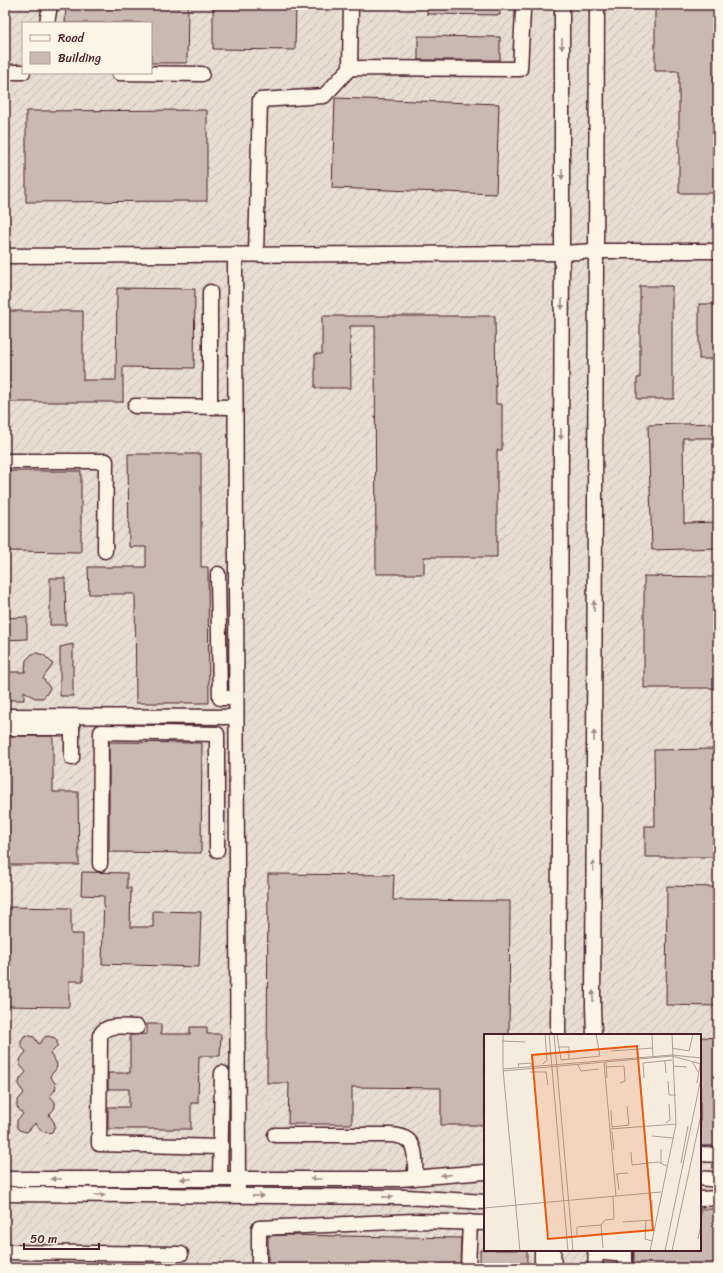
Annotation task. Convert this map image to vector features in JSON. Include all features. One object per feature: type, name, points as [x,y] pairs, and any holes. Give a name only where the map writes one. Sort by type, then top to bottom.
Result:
[{"type":"street","points":[[46,22],[50,5]]},
{"type":"street","points":[[256,254],[260,100],[324,96],[350,68],[351,5]]},
{"type":"street","points":[[558,1034],[562,5]]},
{"type":"street","points":[[594,1034],[595,251],[597,5]]},
{"type":"street","points":[[350,68],[520,69],[523,11]]},
{"type":"street","points":[[5,72],[22,72]]},
{"type":"street","points":[[152,73],[202,74]]},
{"type":"street","points":[[5,256],[562,254],[595,251],[718,251]]},
{"type":"street","points":[[235,254],[238,1195]]},
{"type":"street","points":[[210,292],[210,407]]},
{"type":"street","points":[[135,406],[235,407]]},
{"type":"street","points":[[5,461],[106,461],[105,551]]},
{"type":"street","points":[[218,574],[220,698],[236,698]]},
{"type":"street","points":[[5,716],[72,722]]},
{"type":"street","points":[[5,728],[72,722],[236,717]]},
{"type":"street","points":[[72,722],[72,758]]},
{"type":"street","points":[[100,864],[102,732],[217,734],[217,850]]},
{"type":"street","points":[[217,820],[237,821]]},
{"type":"street","points":[[137,1027],[110,1027],[104,1030],[100,1035],[99,1144],[221,1147]]},
{"type":"street","points":[[220,1179],[222,1073]]},
{"type":"street","points":[[275,1135],[389,1134],[399,1136],[408,1140],[415,1151],[415,1178]]},
{"type":"street","points":[[701,1154],[718,1155]]},
{"type":"street","points":[[5,1179],[400,1179],[484,1172]]},
{"type":"street","points":[[701,1178],[718,1180]]},
{"type":"street","points":[[5,1194],[238,1195],[415,1198],[484,1202]]},
{"type":"street","points":[[415,1198],[415,1221]]},
{"type":"street","points":[[701,1199],[718,1198]]},
{"type":"street","points":[[259,1268],[259,1228],[415,1221],[484,1223]]},
{"type":"street","points":[[468,1268],[470,1222]]},
{"type":"street","points":[[542,1251],[542,1268]]},
{"type":"street","points":[[553,1251],[554,1268]]},
{"type":"street","points":[[595,1268],[596,1251],[625,1258]]},
{"type":"street","points":[[5,1252],[181,1254]]},
{"type":"shaded area","points":[[5,5],[718,5],[718,1268],[5,1268]]},
{"type":"building","points":[[109,5],[188,5],[187,63],[152,63],[152,22],[65,22],[66,7],[108,8]]},
{"type":"building","points":[[213,5],[296,5],[295,50],[213,49]]},
{"type":"building","points":[[427,5],[500,5],[500,15],[427,14]]},
{"type":"building","points":[[655,5],[718,5],[718,193],[679,193],[679,71],[655,71]]},
{"type":"building","points":[[418,36],[500,37],[500,60],[418,60]]},
{"type":"building","points":[[335,98],[499,104],[496,194],[332,188]]},
{"type":"building","points":[[207,110],[207,201],[26,202],[26,111]]},
{"type":"building","points":[[640,286],[672,286],[672,378],[674,378],[674,399],[637,399],[637,378],[640,378]]},
{"type":"building","points":[[117,288],[195,289],[194,368],[123,367],[123,402],[5,402],[5,311],[83,311],[83,380],[116,380]]},
{"type":"building","points":[[699,304],[718,304],[718,359],[699,359]]},
{"type":"building","points":[[322,316],[495,316],[496,404],[502,404],[502,450],[497,450],[497,557],[424,557],[424,574],[376,574],[375,326],[350,326],[351,388],[315,388],[315,354],[322,354]]},
{"type":"building","points":[[718,423],[718,438],[683,438],[684,523],[718,522],[718,548],[652,550],[648,425]]},
{"type":"building","points":[[128,454],[201,454],[201,567],[208,567],[209,703],[136,703],[135,594],[89,594],[88,567],[146,567],[146,547],[129,547]]},
{"type":"building","points":[[5,471],[81,471],[81,552],[5,551]]},
{"type":"building","points":[[644,576],[718,577],[718,688],[644,688]]},
{"type":"building","points":[[50,578],[65,578],[66,625],[50,625]]},
{"type":"building","points":[[27,617],[27,639],[5,640],[5,618]]},
{"type":"building","points":[[73,644],[73,696],[60,696],[60,647]]},
{"type":"building","points":[[36,653],[44,655],[53,664],[43,678],[50,688],[46,695],[43,698],[35,698],[24,691],[24,700],[5,700],[5,672],[25,672],[26,660],[32,654]]},
{"type":"building","points":[[5,736],[53,736],[53,792],[78,792],[79,865],[5,865]]},
{"type":"building","points":[[109,742],[202,743],[201,853],[109,852]]},
{"type":"building","points":[[718,749],[718,857],[645,857],[645,826],[655,826],[654,750]]},
{"type":"building","points":[[82,872],[127,873],[127,888],[131,888],[130,927],[153,927],[153,911],[201,912],[199,967],[102,964],[104,896],[81,895]]},
{"type":"building","points":[[268,874],[394,875],[393,900],[510,901],[509,1034],[484,1034],[484,1125],[441,1125],[441,1088],[352,1087],[352,1124],[288,1124],[289,1083],[267,1083]]},
{"type":"building","points":[[667,886],[718,887],[718,1006],[666,1005]]},
{"type":"building","points":[[5,907],[71,908],[71,934],[83,934],[83,981],[69,981],[69,1007],[5,1006]]},
{"type":"building","points":[[147,1024],[161,1024],[161,1034],[190,1034],[190,1027],[207,1027],[207,1034],[221,1034],[220,1056],[199,1056],[198,1103],[191,1103],[191,1129],[108,1129],[108,1107],[129,1107],[129,1089],[108,1089],[108,1073],[130,1073],[130,1035],[147,1034]]},
{"type":"building","points":[[27,1035],[34,1037],[39,1044],[45,1037],[48,1036],[57,1040],[57,1047],[50,1054],[57,1066],[50,1076],[56,1086],[55,1090],[50,1096],[55,1102],[55,1106],[49,1115],[55,1126],[52,1132],[48,1133],[42,1131],[35,1123],[26,1132],[19,1130],[17,1127],[17,1120],[23,1114],[17,1107],[17,1103],[24,1093],[19,1086],[19,1083],[20,1079],[26,1072],[20,1065],[21,1058],[26,1052],[21,1046],[21,1042],[24,1036]]},
{"type":"building","points":[[701,1037],[717,1038],[718,1146],[701,1146]]},
{"type":"building","points":[[701,1209],[718,1209],[718,1268],[634,1268],[634,1251],[701,1251]]},
{"type":"building","points":[[268,1236],[461,1238],[460,1268],[268,1268]]},
{"type":"building","points":[[480,1250],[527,1251],[527,1268],[480,1268]]}]
